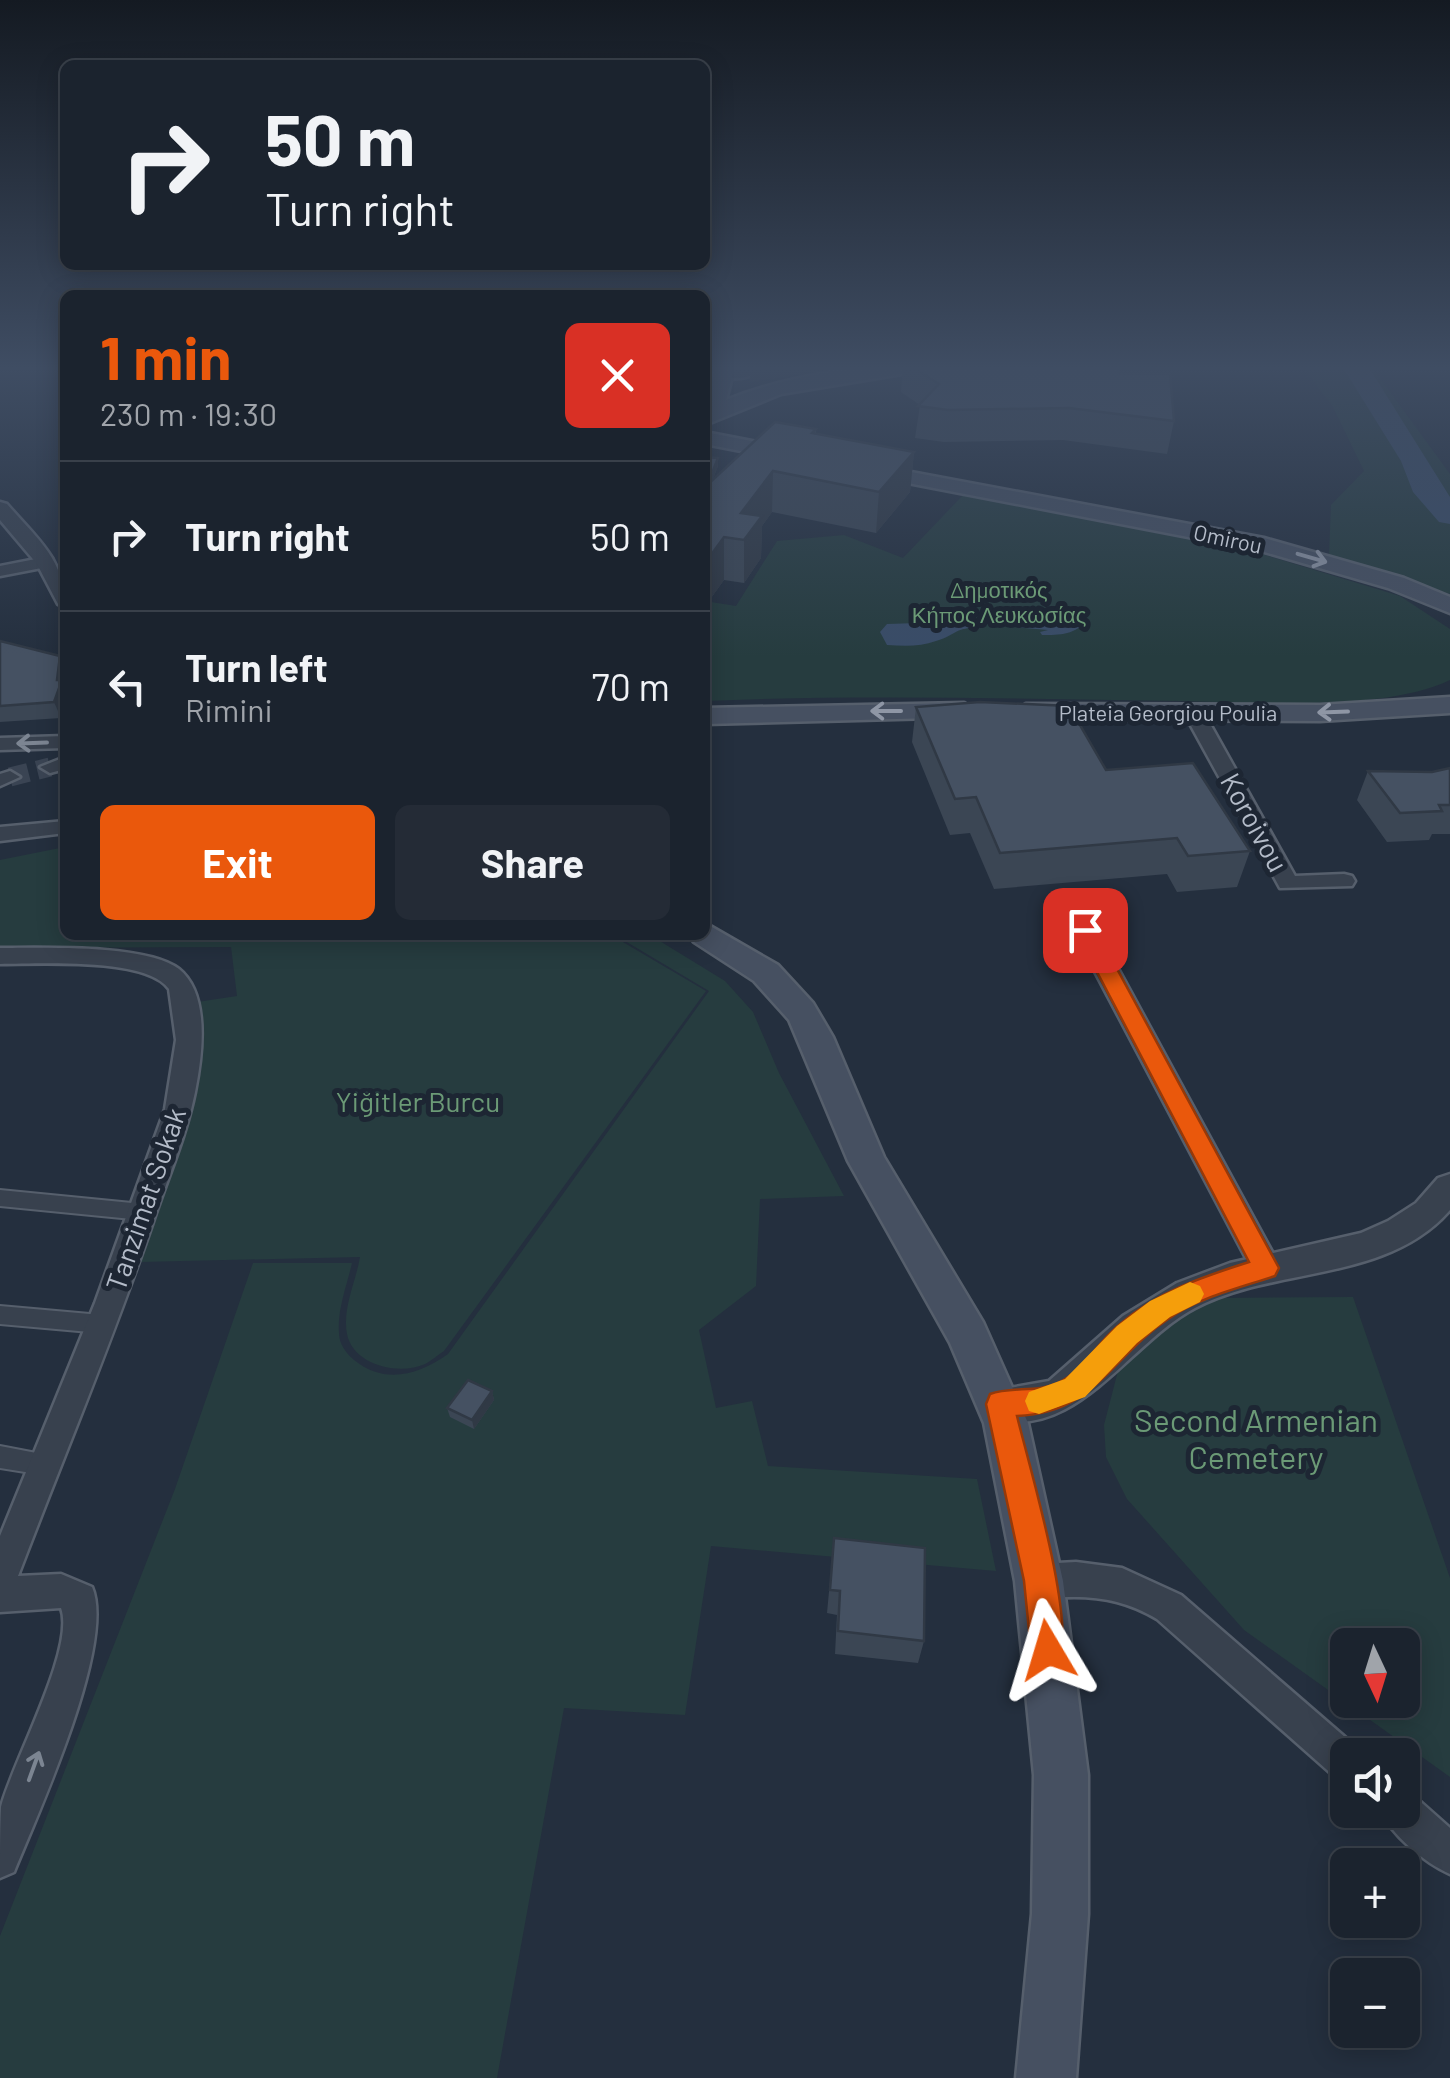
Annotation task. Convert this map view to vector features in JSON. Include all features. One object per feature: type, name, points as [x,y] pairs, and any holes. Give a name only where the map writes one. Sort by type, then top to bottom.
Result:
[{"type":"main road","name":"Omirou","points":[[844,465],[1264,546],[1396,583],[1450,606]]},
{"type":"main road","name":"Plateia Georgiou Poulia","points":[[710,716],[846,711],[1194,713],[1444,704]]},
{"type":"main road","points":[[710,937],[766,972],[802,1012],[867,1161],[968,1335],[1000,1404],[1040,1581],[1061,1775],[1062,1843],[1046,2078]]},
{"type":"street","points":[[0,508],[46,562],[60,590]]},
{"type":"street","points":[[0,570],[46,562]]},
{"type":"street","name":"Koroivou","points":[[1194,713],[1288,883],[1344,881]]},
{"type":"street","points":[[0,744],[60,742]]},
{"type":"street","points":[[0,834],[60,828]]},
{"type":"street","points":[[1085,930],[1266,1268]]},
{"type":"street","name":"Tanzimat Sokak","points":[[0,956],[140,964],[168,972],[182,990],[188,1039],[178,1108],[142,1212],[0,1580]]},
{"type":"street","points":[[1000,1404],[1036,1402],[1066,1394],[1086,1380],[1127,1334],[1160,1309],[1198,1290],[1266,1268],[1360,1247],[1390,1235],[1420,1220],[1450,1187]]},
{"type":"street","points":[[0,1198],[142,1212]]},
{"type":"street","points":[[0,1315],[101,1324]]},
{"type":"street","points":[[0,1457],[44,1464]]},
{"type":"street","points":[[1040,1581],[1112,1580],[1150,1595],[1170,1607],[1330,1748]]},
{"type":"street","points":[[0,1596],[61,1591],[80,1599],[84,1613],[76,1650],[0,1858]]},
{"type":"street","points":[[1420,1828],[1450,1854]]},
{"type":"green space","points":[[1360,463],[1442,463],[1450,474],[1450,594],[1329,555],[1331,505],[1364,471]]},
{"type":"green space","name":"Δημοτικός Κήπος Λευκωσίας","points":[[963,495],[1242,548],[1400,596],[1450,629],[1450,680],[1390,697],[1318,703],[882,697],[710,701],[710,602],[736,606],[777,541],[844,535],[903,558]]},
{"type":"green space","name":"Yiğitler Burcu","points":[[60,848],[60,940],[619,940],[706,991],[444,1351],[427,1363],[390,1368],[358,1353],[347,1334],[348,1305],[360,1257],[140,1262],[158,1215],[195,1078],[184,1004],[237,996],[231,947],[0,948],[0,860]]},
{"type":"green space","points":[[623,940],[658,940],[725,981],[753,1012],[779,1073],[844,1196],[760,1199],[756,1286],[699,1330],[716,1408],[752,1401],[768,1466],[977,1479],[996,1571],[711,1546],[685,1715],[564,1708],[497,2078],[0,2078],[0,1936],[175,1489],[253,1263],[352,1263],[341,1307],[339,1337],[348,1354],[366,1368],[389,1375],[413,1372],[448,1354],[709,991]]},
{"type":"green space","name":"Second Armenian Cemetery","points":[[1353,1297],[1450,1578],[1450,1777],[1420,1756],[1420,1738],[1395,1738],[1367,1718],[1420,1718],[1420,1628],[1330,1628],[1330,1691],[1244,1630],[1127,1499],[1106,1457],[1104,1425],[1119,1367],[1157,1327],[1217,1298]]},
{"type":"water","points":[[1054,610],[1087,619],[1073,631],[1055,635],[1040,632],[1048,630],[1003,626],[1001,622]]},
{"type":"water","points":[[980,621],[982,627],[960,630],[918,645],[887,645],[880,632],[887,624]]},
{"type":"building","points":[[731,463],[904,463],[879,492],[773,471],[741,513],[762,516],[744,540],[724,537],[711,555],[710,482]]},
{"type":"building","points":[[0,641],[60,656],[60,686],[54,702],[0,706]]},
{"type":"building","points":[[980,702],[1069,706],[1106,770],[1193,763],[1250,851],[1188,856],[1177,838],[1000,853],[976,797],[955,799],[916,707]]},
{"type":"building","points":[[1450,768],[1450,805],[1439,805],[1442,811],[1400,813],[1368,771],[1432,772]]},
{"type":"building","points":[[468,1380],[492,1391],[472,1420],[447,1408]]},
{"type":"building","points":[[834,1538],[925,1548],[924,1641],[838,1631],[840,1591],[830,1590]]},
{"type":"waterway","points":[[1417,463],[1428,492],[1450,515]]},
{"type":"tunnel","points":[[10,777],[50,767]]},
{"type":"slow traffic","points":[[1039,1401],[1075,1388],[1127,1334],[1160,1309],[1190,1294]]},
{"type":"route","points":[[1048,1650],[1040,1581],[1000,1404],[1036,1402],[1066,1394],[1086,1380],[1127,1334],[1160,1309],[1221,1281],[1266,1268],[1085,930]]}]
